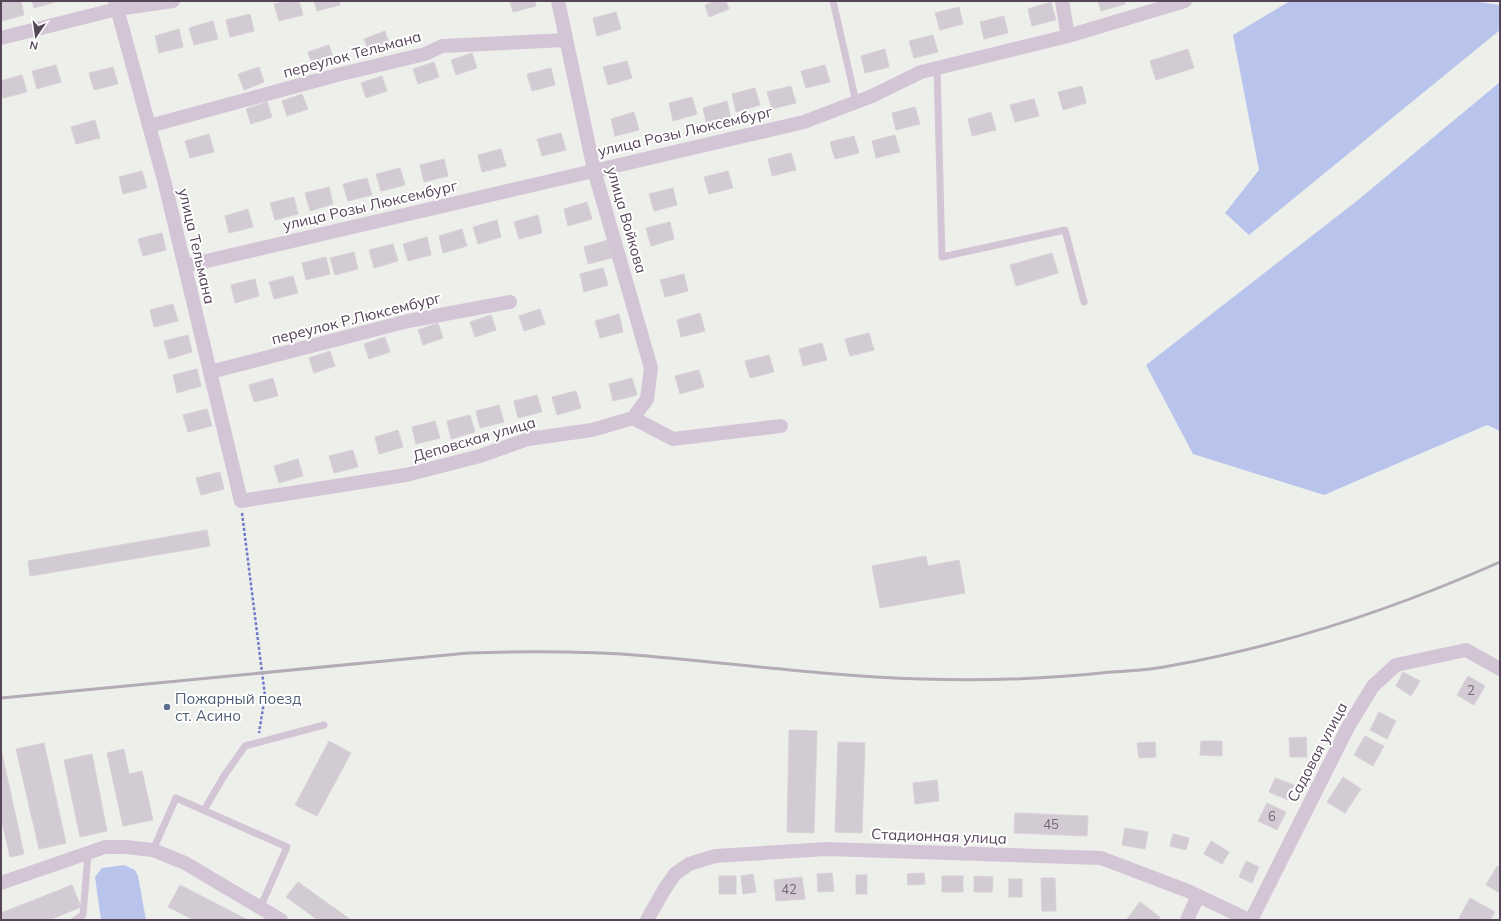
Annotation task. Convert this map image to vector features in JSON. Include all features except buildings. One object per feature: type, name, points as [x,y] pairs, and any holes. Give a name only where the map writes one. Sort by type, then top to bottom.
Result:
[{"type":"street","points":[[1,38],[116,5],[173,1]]},
{"type":"street","name":"улица Войкова","points":[[558,1],[594,170],[651,368],[647,400],[633,418]]},
{"type":"street","points":[[1062,1],[1068,36]]},
{"type":"street","name":"улица Розы Люксембург","points":[[185,266],[804,122],[856,102],[921,72],[1068,36],[1185,1]]},
{"type":"street","name":"улица Тельмана","points":[[116,5],[185,266],[241,501]]},
{"type":"street","name":"переулок Тельмана","points":[[149,126],[337,75],[425,54],[442,46],[566,40]]},
{"type":"street","name":"переулок Р.Люксембург","points":[[210,372],[408,321],[510,302]]},
{"type":"street","points":[[633,418],[673,440],[781,426]]},
{"type":"street","name":"Деповская улица","points":[[241,501],[406,475],[480,456],[528,438],[592,430],[633,418]]},
{"type":"street","name":"Садовая улица","points":[[1250,920],[1348,727],[1373,686],[1396,665],[1466,650],[1500,669]]},
{"type":"street","points":[[1,883],[105,847],[126,847],[153,850],[185,863],[281,920]]},
{"type":"street","name":"Стадионная улица","points":[[647,920],[671,879],[688,864],[715,856],[826,849],[1101,858],[1198,896],[1250,920]]},
{"type":"street","points":[[1187,920],[1198,896]]},
{"type":"lane","points":[[833,1],[856,102]]},
{"type":"lane","points":[[938,68],[942,257],[1065,230],[1084,302]]},
{"type":"lane","points":[[204,810],[224,776],[245,746],[324,725]]},
{"type":"lane","points":[[153,850],[176,798],[287,847],[260,908]]},
{"type":"lane","points":[[75,920],[83,915],[88,854]]},
{"type":"path","points":[[241,501],[265,696],[257,742]]},
{"type":"shaded area","points":[[1290,1],[1472,1],[1500,5],[1500,30],[1249,235],[1225,213],[1259,170],[1233,35]]},
{"type":"shaded area","points":[[1500,82],[1500,431],[1487,425],[1324,495],[1193,454],[1146,365],[1358,200]]},
{"type":"shaded area","points":[[124,865],[135,870],[138,876],[146,920],[101,920],[95,877],[102,868]]},
{"type":"railway","points":[[1,698],[490,652],[625,654],[818,673],[921,679],[1016,679],[1140,670],[1212,658],[1296,637],[1420,595],[1500,562]]},
{"type":"place","name":"Пожарный поезд ст. Асино","points":[[167,707]]}]
